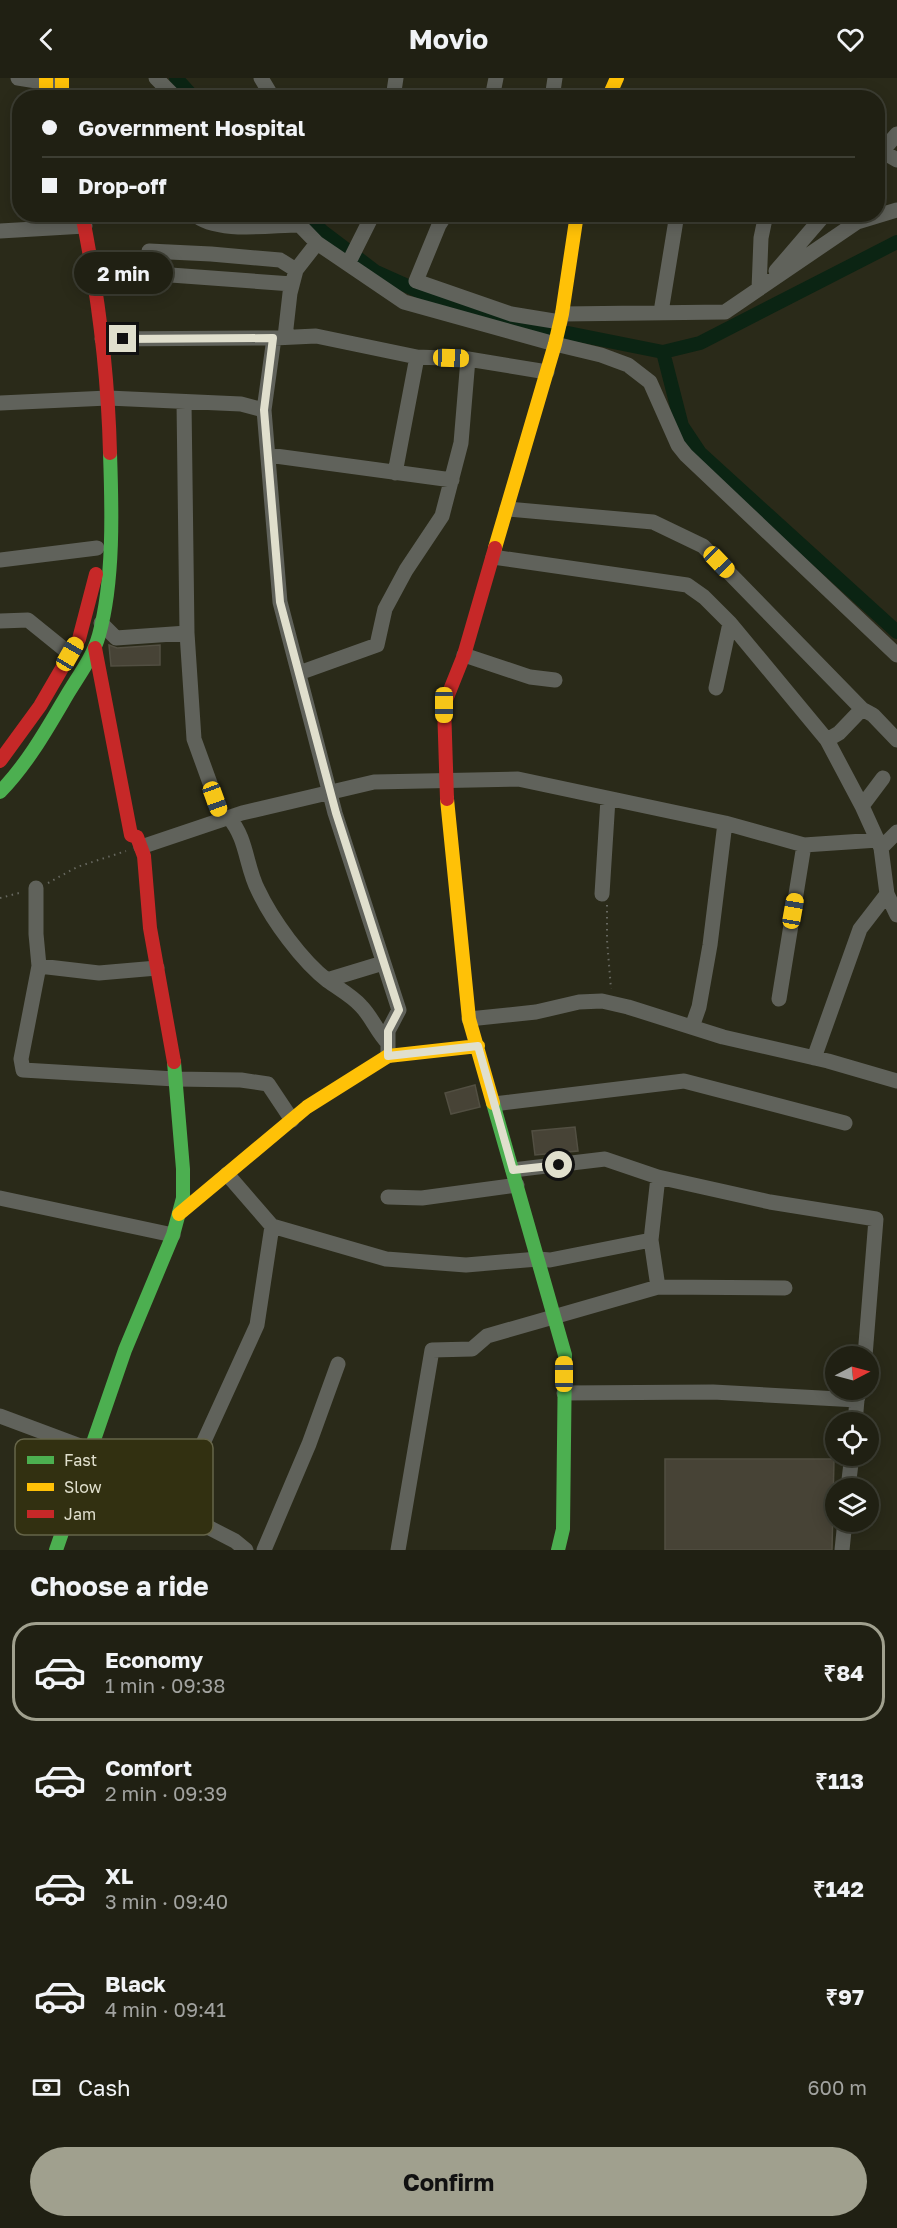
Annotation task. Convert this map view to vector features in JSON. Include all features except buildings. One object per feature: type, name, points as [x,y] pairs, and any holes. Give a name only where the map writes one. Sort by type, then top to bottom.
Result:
[{"type":"main road","points":[[0,792],[13,780],[95,648],[107,587],[110,527],[102,339],[76,222]]},
{"type":"main road","points":[[0,761],[40,706],[79,639],[96,579],[103,398],[79,272],[76,222]]},
{"type":"main road","points":[[558,1550],[562,1529],[565,1355],[469,1018],[445,779],[444,705],[464,655],[556,342],[576,222]]},
{"type":"main road","points":[[95,648],[131,835],[137,837],[144,856],[150,928],[174,1061],[183,1169],[183,1198],[173,1236],[125,1350],[95,1439]]},
{"type":"main road","points":[[179,1214],[307,1107],[388,1050],[478,1046]]},
{"type":"main road","points":[[56,1550],[61,1535]]},
{"type":"street","points":[[18,78],[45,80],[61,87]]},
{"type":"street","points":[[156,78],[168,90]]},
{"type":"street","points":[[885,149],[897,134]]},
{"type":"street","points":[[0,231],[62,222]]},
{"type":"street","points":[[208,222],[218,226],[269,222]]},
{"type":"street","points":[[296,222],[317,243],[404,302],[556,342],[628,365],[650,382],[678,445],[686,455],[897,655]]},
{"type":"street","points":[[348,264],[369,222]]},
{"type":"street","points":[[442,222],[416,281],[511,314],[561,320],[661,312],[725,312],[857,222]]},
{"type":"street","points":[[661,312],[676,222]]},
{"type":"street","points":[[759,289],[761,238],[764,222]]},
{"type":"street","points":[[759,289],[818,222]]},
{"type":"street","points":[[317,243],[294,277],[264,410],[280,602],[330,792],[399,1010],[388,1031],[388,1050]]},
{"type":"street","points":[[149,251],[280,260],[294,277]]},
{"type":"street","points":[[157,274],[294,277]]},
{"type":"street","points":[[102,339],[316,336],[417,357],[468,359],[547,372]]},
{"type":"street","points":[[395,474],[417,357]]},
{"type":"street","points":[[299,673],[377,645],[385,609],[406,570],[442,516],[461,443],[468,359]]},
{"type":"street","points":[[0,403],[103,398],[241,405],[264,410]]},
{"type":"street","points":[[184,402],[187,633],[194,739],[222,819],[229,818]]},
{"type":"street","points":[[268,455],[452,480]]},
{"type":"street","points":[[507,508],[653,522],[703,546],[862,709],[873,716],[897,740]]},
{"type":"street","points":[[0,561],[97,548]]},
{"type":"street","points":[[493,557],[687,585],[704,597],[730,623],[827,740],[880,844],[887,894],[897,915]]},
{"type":"street","points":[[0,621],[28,620],[70,654]]},
{"type":"street","points":[[101,623],[116,638],[187,633]]},
{"type":"street","points":[[716,687],[730,623]]},
{"type":"street","points":[[464,655],[530,677],[555,680]]},
{"type":"street","points":[[827,740],[839,733],[862,709]]},
{"type":"street","points":[[862,806],[883,778]]},
{"type":"street","points":[[141,847],[229,818],[374,782],[445,779],[518,779],[725,823],[804,845],[880,844],[897,832]]},
{"type":"street","points":[[604,899],[608,799]]},
{"type":"street","points":[[229,818],[238,828],[258,890],[298,953],[327,980],[363,1007],[388,1050]]},
{"type":"street","points":[[692,1027],[699,1007],[710,945],[725,823]]},
{"type":"street","points":[[779,999],[804,845]]},
{"type":"street","points":[[36,888],[39,966],[21,1059],[23,1070],[175,1079],[241,1080],[268,1084],[292,1120]]},
{"type":"street","points":[[814,1058],[860,929],[887,894]]},
{"type":"street","points":[[327,980],[383,963]]},
{"type":"street","points":[[39,966],[99,973],[157,968]]},
{"type":"street","points":[[469,1018],[536,1012],[579,1002],[602,1001],[723,1037],[897,1080]]},
{"type":"street","points":[[494,1104],[684,1081],[845,1123]]},
{"type":"street","points":[[388,1197],[422,1198],[605,1159],[658,1177],[770,1203],[876,1219],[866,1346]]},
{"type":"street","points":[[227,1174],[272,1226],[386,1259],[466,1265],[550,1260],[651,1240]]},
{"type":"street","points":[[658,1177],[651,1240],[658,1287]]},
{"type":"street","points":[[0,1198],[173,1236]]},
{"type":"street","points":[[205,1439],[257,1325],[272,1226]]},
{"type":"street","points":[[398,1550],[432,1350],[472,1349],[487,1336],[658,1287],[785,1288]]},
{"type":"street","points":[[264,1550],[309,1444],[338,1364]]},
{"type":"street","points":[[564,1393],[825,1394]]},
{"type":"street","points":[[0,1416],[62,1439]]},
{"type":"street","points":[[213,1530],[235,1541],[246,1550]]},
{"type":"street","points":[[842,1550],[844,1532]]},
{"type":"path","points":[[0,898],[36,888],[65,876],[77,867],[109,855],[141,847]]},
{"type":"path","points":[[604,899],[613,1003]]},
{"type":"waterway","points":[[176,78],[187,90]]},
{"type":"waterway","points":[[314,222],[376,272],[452,306],[518,323],[663,352],[700,343],[897,242]]},
{"type":"waterway","points":[[663,352],[682,426],[700,453],[897,632]]},
{"type":"traffic: fast","points":[[0,792],[36,745],[85,666],[99,635],[110,568],[110,453]]},
{"type":"traffic: fast","points":[[94,1439],[125,1350],[173,1235],[183,1198],[183,1169],[174,1062]]},
{"type":"traffic: fast","points":[[493,1103],[565,1355],[563,1529],[558,1550]]},
{"type":"traffic: fast","points":[[56,1550],[61,1535]]},
{"type":"traffic: slow","points":[[46,78],[46,90]]},
{"type":"traffic: slow","points":[[62,78],[62,90]]},
{"type":"traffic: slow","points":[[612,90],[617,78]]},
{"type":"traffic: slow","points":[[495,548],[555,344],[562,314],[576,222]]},
{"type":"traffic: slow","points":[[447,799],[469,1019],[493,1103]]},
{"type":"traffic: slow","points":[[179,1214],[307,1107],[388,1056],[478,1046]]},
{"type":"traffic: jam","points":[[83,222],[101,333],[110,453]]},
{"type":"traffic: jam","points":[[447,799],[444,705],[464,655],[495,548]]},
{"type":"traffic: jam","points":[[0,761],[40,706],[79,639],[96,574]]},
{"type":"traffic: jam","points":[[95,648],[131,835],[137,837],[144,856],[150,928],[174,1062]]},
{"type":"route","points":[[123,339],[273,338],[264,410],[280,602],[336,813],[399,1010],[388,1031],[388,1056],[478,1046],[513,1170],[559,1165]]}]
